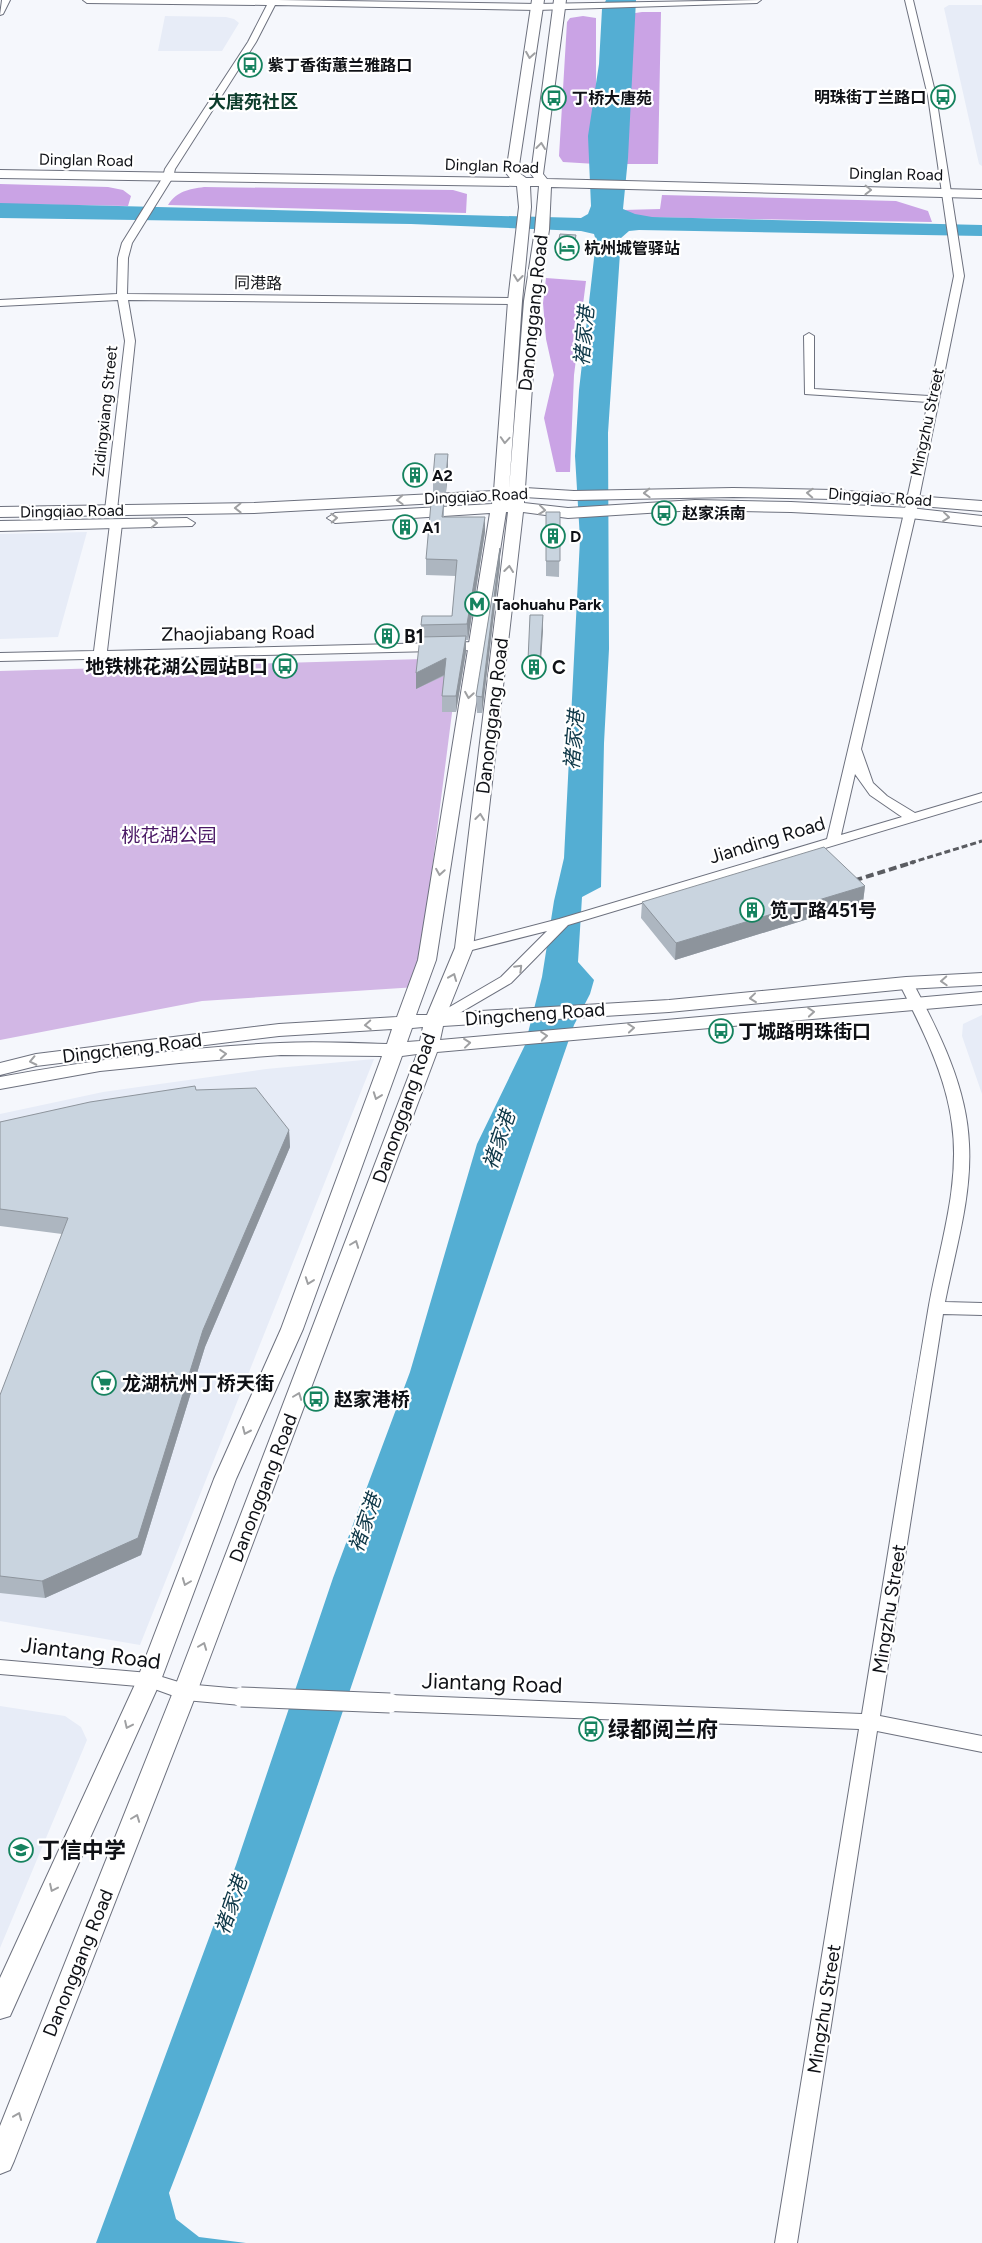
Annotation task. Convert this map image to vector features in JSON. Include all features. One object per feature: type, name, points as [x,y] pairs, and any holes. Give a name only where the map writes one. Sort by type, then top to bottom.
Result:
[{"type":"main road","points":[[545,184],[537,174],[559,3]]},
{"type":"main road","points":[[523,182],[512,173],[538,4]]},
{"type":"main road","name":"Dinglan Road","points":[[0,166],[545,184],[632,175],[944,186],[982,194]]},
{"type":"main road","name":"Dinglan Road","points":[[0,174],[512,173],[645,185],[944,186],[982,184]]},
{"type":"main road","name":"Danonggang Road","points":[[0,2007],[148,1680],[225,1479],[292,1329],[427,960],[500,502],[515,301],[525,207],[523,182]]},
{"type":"main road","name":"Danonggang Road","points":[[0,2161],[185,1692],[429,1047],[434,1022],[464,948],[517,499],[531,301],[542,230],[545,184]]},
{"type":"main road","name":"Dingqiao Road","points":[[0,512],[265,521],[500,502],[517,499],[561,497],[695,505],[791,507],[982,506]]},
{"type":"main road","name":"Dingqiao Road","points":[[517,499],[568,513],[625,502]]},
{"type":"main road","name":"Dingqiao Road","points":[[910,505],[982,521]]},
{"type":"main road","name":"Dingqiao Road","points":[[0,526],[113,517]]},
{"type":"main road","name":"Dingcheng Road","points":[[0,1069],[36,1060],[279,1030],[434,1022],[593,1009],[669,1006],[906,983],[982,979]]},
{"type":"main road","name":"Dingcheng Road","points":[[0,1083],[100,1065],[179,1057],[281,1049],[393,1050],[916,1002],[982,998]]},
{"type":"street","points":[[0,12],[6,0]]},
{"type":"street","points":[[87,0],[559,3],[593,5],[757,0]]},
{"type":"street","name":"Mingzhu Street","points":[[833,841],[910,505],[959,276],[949,221],[932,96],[909,0]]},
{"type":"street","name":"Zidingxiang Street","points":[[100,654],[130,341],[122,297],[123,258],[127,243],[140,225],[169,173],[252,42],[274,2]]},
{"type":"street","name":"同港路","points":[[0,303],[122,297],[515,301]]},
{"type":"street","points":[[809,336],[809,392],[932,399]]},
{"type":"street","name":"Zhaojiabang Road","points":[[0,657],[477,646]]},
{"type":"street","points":[[855,743],[858,767],[867,786],[888,804],[913,817]]},
{"type":"street","name":"Jianding Road","points":[[464,948],[564,922],[982,798]]},
{"type":"street","name":"Jianding Road","points":[[434,1022],[506,980],[564,922]]},
{"type":"street","name":"Mingzhu Street","points":[[786,2243],[936,1308],[962,1164],[960,1124],[950,1085],[916,1002],[906,983]]},
{"type":"street","points":[[936,1308],[982,1309]]},
{"type":"street","name":"Jiantang Road","points":[[0,1667],[148,1680],[185,1692],[241,1697],[871,1722],[982,1744]]},
{"type":"shaded area","points":[[949,5],[982,5],[982,166],[979,164],[944,8]]},
{"type":"shaded area","points":[[661,12],[658,164],[622,164],[629,14]]},
{"type":"shaded area","points":[[165,16],[226,17],[234,19],[239,23],[222,51],[158,51]]},
{"type":"shaded area","points":[[583,16],[596,18],[596,164],[563,162],[559,156],[567,22],[570,18]]},
{"type":"shaded area","points":[[0,184],[108,187],[123,190],[131,196],[128,206],[0,204]]},
{"type":"shaded area","points":[[204,187],[453,190],[467,194],[466,213],[168,205],[179,194]]},
{"type":"shaded area","points":[[662,195],[896,201],[928,211],[932,222],[632,217],[623,210],[660,209]]},
{"type":"shaded area","points":[[546,278],[586,281],[574,375],[570,472],[556,472],[544,418],[554,375],[546,339],[543,303]]},
{"type":"shaded area","points":[[87,532],[58,637],[0,639],[0,534]]},
{"type":"shaded area","points":[[982,1015],[982,1094],[962,1036],[963,1024]]},
{"type":"shaded area","name":"龙湖杭州丁桥天街","points":[[374,1059],[140,1645],[0,1621],[0,1427],[85,1215],[0,1207],[0,1114],[103,1092],[266,1069]]},
{"type":"shaded area","name":"丁信中学","points":[[0,1706],[65,1716],[81,1727],[87,1740],[0,1948]]},
{"type":"green space","name":"桃花湖公园","points":[[459,658],[417,987],[202,1001],[0,1040],[0,671]]},
{"type":"water","name":"褚家港","points":[[606,0],[636,0],[628,158],[623,209],[635,214],[652,217],[982,225],[982,236],[639,230],[629,231],[621,238],[608,433],[609,649],[604,743],[601,887],[582,897],[578,962],[594,980],[590,994],[574,1025],[377,1611],[276,1903],[224,2049],[169,2193],[176,2219],[199,2237],[246,2243],[96,2243],[236,1865],[333,1578],[410,1372],[477,1144],[525,1045],[542,977],[554,901],[564,858],[580,539],[575,456],[579,390],[596,241],[594,234],[581,231],[411,224],[0,218],[0,203],[581,218],[588,214],[591,206],[588,136],[599,64],[602,9]]},
{"type":"building","points":[[560,234],[576,235],[574,247],[557,247]]},
{"type":"building","points":[[435,454],[448,454],[446,476],[433,477]]},
{"type":"building","points":[[444,502],[442,517],[485,517],[467,624],[421,625],[422,616],[452,616],[457,560],[426,559],[431,503]]},
{"type":"building","points":[[546,512],[560,512],[560,561],[546,561]]},
{"type":"building","points":[[500,548],[482,697],[476,696]]},
{"type":"building","points":[[530,615],[543,615],[540,660],[528,660]]},
{"type":"building","points":[[466,636],[456,696],[442,696],[446,658],[416,673],[420,637]]},
{"type":"building","name":"笕丁路451号","points":[[824,847],[865,886],[676,943],[642,902]]},
{"type":"building","name":"龙湖杭州丁桥天街","points":[[195,1086],[196,1090],[256,1088],[289,1130],[203,1330],[138,1538],[42,1581],[0,1576],[0,1395],[68,1218],[0,1209],[0,1122],[90,1102]]},
{"type":"railway","points":[[910,863],[982,841]]},
{"type":"railway","points":[[843,884],[914,862]]},
{"type":"place","name":"紫丁香街蕙兰雅路口","points":[[250,65]]},
{"type":"place","name":"明珠街丁兰路口","points":[[943,97]]},
{"type":"place","name":"丁桥大唐苑","points":[[554,98]]},
{"type":"place","name":"杭州城管驿站","points":[[567,248]]},
{"type":"place","name":"A2","points":[[415,475]]},
{"type":"place","name":"赵家浜南","points":[[664,513]]},
{"type":"place","name":"A1","points":[[405,527]]},
{"type":"place","name":"D","points":[[553,536]]},
{"type":"place","name":"Taohuahu Park","points":[[477,604]]},
{"type":"place","name":"B1","points":[[387,636]]},
{"type":"place","name":"地铁桃花湖公园站B口","points":[[285,666]]},
{"type":"place","name":"C","points":[[534,667]]},
{"type":"place","name":"笕丁路451号","points":[[752,910]]},
{"type":"place","name":"丁城路明珠街口","points":[[721,1031]]},
{"type":"place","name":"龙湖杭州丁桥天街","points":[[104,1383]]},
{"type":"place","name":"赵家港桥","points":[[316,1399]]},
{"type":"place","name":"绿都阅兰府","points":[[591,1729]]},
{"type":"place","name":"丁信中学","points":[[21,1850]]},
{"type":"district","name":"大唐苑社区","points":[[253,102]]}]
